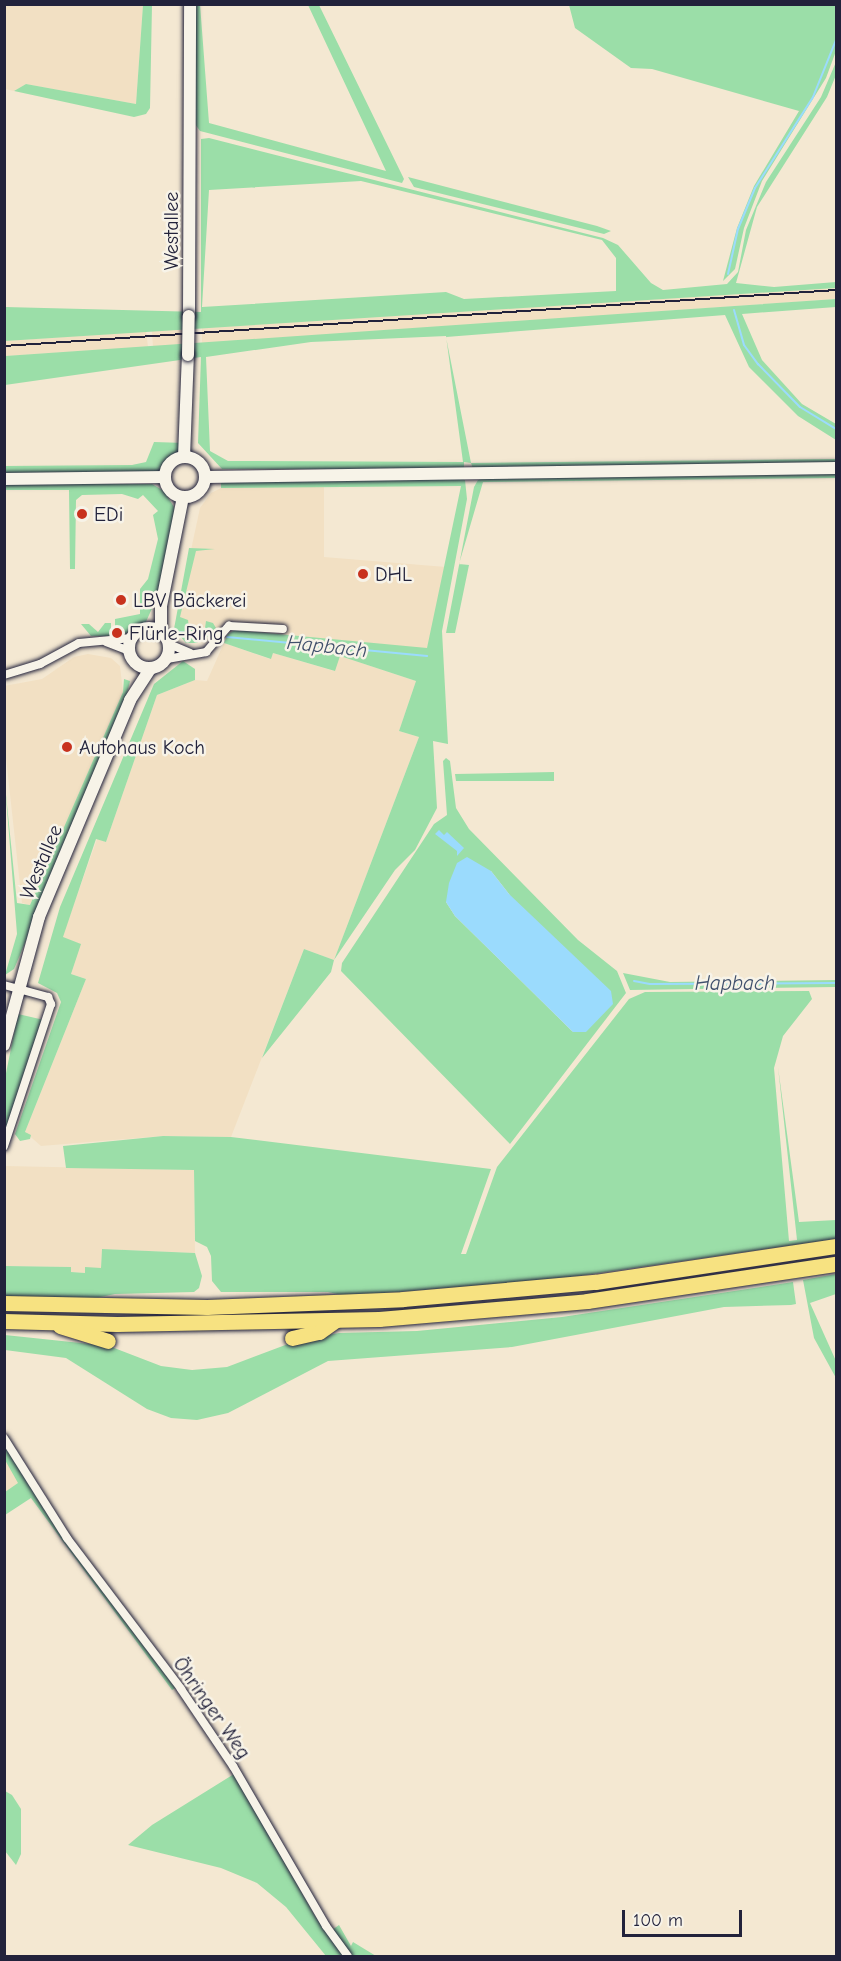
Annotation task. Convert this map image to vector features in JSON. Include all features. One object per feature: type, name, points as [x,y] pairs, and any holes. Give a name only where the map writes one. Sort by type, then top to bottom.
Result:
[{"type":"highway","points":[[4,1303],[207,1307],[403,1299],[595,1282],[837,1246]]},
{"type":"highway","points":[[4,1320],[52,1322],[336,1320],[533,1306],[837,1264]]},
{"type":"highway","points":[[292,1338],[319,1332],[336,1320]]},
{"type":"highway","points":[[52,1322],[108,1341]]},
{"type":"main road","name":"Westallee","points":[[184,457],[189,316],[190,4]]},
{"type":"main road","points":[[184,457],[199,463],[205,477],[199,492],[183,497],[170,491],[165,477],[171,463],[184,457]]},
{"type":"main road","points":[[205,477],[837,468]]},
{"type":"main road","points":[[4,479],[165,477]]},
{"type":"main road","points":[[161,606],[148,628],[132,638],[129,651],[136,664],[150,669],[166,659],[169,644],[161,632],[161,606],[183,497]]},
{"type":"main road","points":[[148,628],[161,632]]},
{"type":"main road","name":"Westallee","points":[[130,700],[136,664]]},
{"type":"main road","name":"Westallee","points":[[4,1045],[11,986],[130,700],[150,669]]},
{"type":"street","points":[[166,659],[206,652],[229,626],[283,629]]},
{"type":"street","points":[[4,675],[40,664],[79,643],[132,638]]},
{"type":"street","points":[[102,641],[129,651]]},
{"type":"street","points":[[169,644],[190,653]]},
{"type":"street","points":[[4,1146],[51,1004],[48,998],[11,986]]},
{"type":"street","name":"Öhringer Weg","points":[[4,1437],[33,1487],[116,1607],[181,1689],[262,1814],[326,1926],[348,1956]]},
{"type":"shaded area","points":[[5,5],[143,5],[136,104],[26,84],[14,91],[5,89]]},
{"type":"shaded area","points":[[836,288],[836,299],[202,344],[202,327]]},
{"type":"shaded area","points":[[184,329],[183,345],[153,347],[152,331]]},
{"type":"shaded area","points":[[146,331],[148,347],[5,356],[5,341]]},
{"type":"shaded area","points":[[324,486],[324,557],[446,567],[427,649],[174,629],[200,508],[211,493],[221,488]]},
{"type":"shaded area","points":[[224,643],[270,659],[273,653],[334,671],[340,656],[416,681],[399,731],[419,737],[334,960],[304,949],[231,1137],[163,1136],[41,1146],[25,1132],[86,979],[71,974],[80,944],[62,938],[97,839],[106,842],[157,695],[195,680],[207,681]]},
{"type":"shaded area","points":[[88,654],[111,658],[120,666],[123,692],[30,905],[22,903],[5,749],[4,686],[42,679],[74,657]]},
{"type":"shaded area","points":[[5,1166],[194,1170],[195,1253],[102,1249],[101,1268],[85,1273],[71,1272],[70,1267],[5,1266]]},
{"type":"shaded area","points":[[4,1453],[23,1487],[4,1498]]},
{"type":"green space","points":[[200,4],[209,123],[386,171],[308,5],[319,5],[404,179],[402,183],[200,131],[195,124],[195,5]]},
{"type":"green space","points":[[143,5],[152,5],[150,108],[146,114],[134,117],[14,91],[26,84],[136,104]]},
{"type":"green space","points":[[569,5],[836,5],[836,51],[826,78],[762,181],[744,228],[735,269],[723,281],[737,228],[754,186],[799,111],[652,69],[631,68],[575,28]]},
{"type":"green space","points":[[836,62],[836,75],[827,97],[757,207],[736,283],[774,287],[836,282],[836,288],[5,341],[5,307],[201,312],[201,139],[209,138],[603,238],[618,245],[651,283],[663,290],[727,284],[738,272],[746,230],[766,182],[821,97]],"holes":[[[361,181],[602,240],[616,258],[616,291],[464,299],[446,292],[202,307],[209,190]]]},
{"type":"green space","points":[[408,177],[611,231],[604,234],[414,187]]},
{"type":"green space","points":[[836,299],[836,307],[742,314],[762,360],[802,404],[836,424],[836,440],[798,416],[749,367],[725,315],[446,337],[311,342],[206,357],[210,451],[228,461],[463,462],[446,339],[471,463],[464,462],[464,469],[222,469],[198,443],[201,357],[5,385],[5,356]]},
{"type":"green space","points":[[154,442],[185,443],[184,457],[171,463],[165,477],[5,479],[4,466],[132,465],[146,462]]},
{"type":"green space","points":[[836,459],[836,465],[473,469],[471,463]]},
{"type":"green space","points":[[836,472],[836,478],[483,482],[460,562],[474,487],[478,480],[487,477]]},
{"type":"green space","points":[[456,477],[465,480],[467,499],[442,631],[448,744],[433,741],[437,808],[415,850],[395,870],[334,960],[419,737],[399,731],[416,681],[340,656],[335,671],[273,653],[271,659],[224,643],[228,634],[235,630],[427,648],[461,486],[221,488],[221,482]]},
{"type":"green space","points":[[4,483],[152,484],[164,491],[174,507],[174,520],[158,595],[145,624],[121,636],[120,631],[115,632],[115,619],[140,614],[140,589],[148,579],[158,539],[153,515],[158,511],[143,495],[138,499],[122,494],[82,495],[76,500],[75,569],[70,569],[69,490],[5,490]]},
{"type":"green space","points":[[189,548],[215,549],[196,551],[180,617],[188,620],[189,628],[205,628],[206,621],[213,623],[216,628],[213,634],[196,643],[186,643],[174,629]]},
{"type":"green space","points":[[459,564],[469,565],[455,633],[446,633]]},
{"type":"green space","points":[[105,623],[111,623],[111,636],[91,636],[81,624],[89,624],[98,632]]},
{"type":"green space","points":[[183,661],[195,669],[195,680],[157,695],[106,842],[96,839],[63,937],[81,944],[71,974],[86,979],[25,1132],[31,1135],[30,1139],[20,1141],[15,1134],[61,1002],[57,993],[38,983],[60,907],[154,684]]},
{"type":"green space","points":[[124,679],[130,681],[125,702],[14,969],[5,975],[17,934],[5,785],[17,903],[30,905],[123,692]]},
{"type":"green space","points":[[446,758],[450,761],[456,808],[469,829],[578,940],[617,971],[626,993],[510,1144],[341,971],[342,963],[434,824],[447,815],[443,761]],"holes":[[[491,871],[509,894],[573,1032],[455,916],[446,902]]]},
{"type":"green space","points":[[554,772],[554,781],[456,781],[455,774]]},
{"type":"green space","points":[[304,949],[334,960],[331,972],[262,1058]]},
{"type":"green space","points":[[623,973],[670,982],[836,980],[836,987],[630,990]]},
{"type":"green space","points":[[809,991],[812,999],[783,1036],[774,1068],[789,1241],[797,1240],[778,1067],[799,1222],[836,1220],[836,1239],[550,1280],[346,1296],[328,1292],[221,1292],[212,1281],[211,1256],[207,1247],[195,1241],[194,1170],[66,1168],[63,1146],[163,1136],[231,1137],[491,1169],[461,1254],[466,1254],[497,1167],[629,999],[645,992]]},
{"type":"green space","points":[[18,1014],[44,1020],[5,1139],[5,1078]]},
{"type":"green space","points":[[102,1249],[195,1253],[202,1276],[199,1288],[194,1292],[115,1294],[91,1299],[5,1296],[5,1266],[71,1267],[71,1272],[85,1273],[85,1267],[101,1268]]},
{"type":"green space","points":[[836,1274],[836,1294],[810,1303],[836,1361],[836,1378],[814,1338],[803,1280]]},
{"type":"green space","points":[[793,1282],[796,1304],[791,1305],[724,1307],[512,1347],[328,1361],[228,1413],[197,1420],[171,1418],[147,1409],[66,1358],[5,1350],[5,1335],[109,1346],[161,1366],[192,1370],[227,1367],[296,1341],[339,1333],[417,1331],[562,1317]]},
{"type":"green space","points":[[4,1438],[33,1487],[177,1687],[172,1690],[31,1498],[5,1515],[5,1492],[18,1483],[5,1460]]},
{"type":"green space","points":[[234,1774],[315,1916],[343,1956],[326,1956],[286,1907],[257,1883],[221,1868],[128,1845],[152,1825]]},
{"type":"green space","points":[[5,1791],[12,1795],[21,1809],[21,1854],[16,1865],[5,1851]]},
{"type":"green space","points":[[339,1925],[351,1946],[353,1942],[376,1956],[352,1956],[332,1930]]},
{"type":"water","points":[[439,830],[444,835],[447,832],[464,848],[457,856],[457,851],[435,834]]},
{"type":"water","points":[[467,857],[491,871],[509,894],[611,991],[613,1004],[586,1032],[573,1032],[455,916],[446,902],[449,883],[457,863]]},
{"type":"waterway","points":[[728,274],[738,229],[755,188],[813,97],[836,40]]},
{"type":"waterway","points":[[734,310],[744,345],[758,364],[800,407],[836,429]]},
{"type":"waterway","name":"Hapbach","points":[[176,632],[208,635]]},
{"type":"waterway","name":"Hapbach","points":[[227,637],[427,656]]},
{"type":"waterway","name":"Hapbach","points":[[634,981],[650,984],[836,983]]},
{"type":"railway","points":[[4,346],[836,290]]},
{"type":"place","name":"EDi","points":[[82,514]]},
{"type":"place","name":"DHL","points":[[363,574]]},
{"type":"place","name":"LBV Bäckerei","points":[[121,600]]},
{"type":"place","name":"Flürle-Ring","points":[[117,633]]},
{"type":"place","name":"Autohaus Koch","points":[[67,747]]}]
